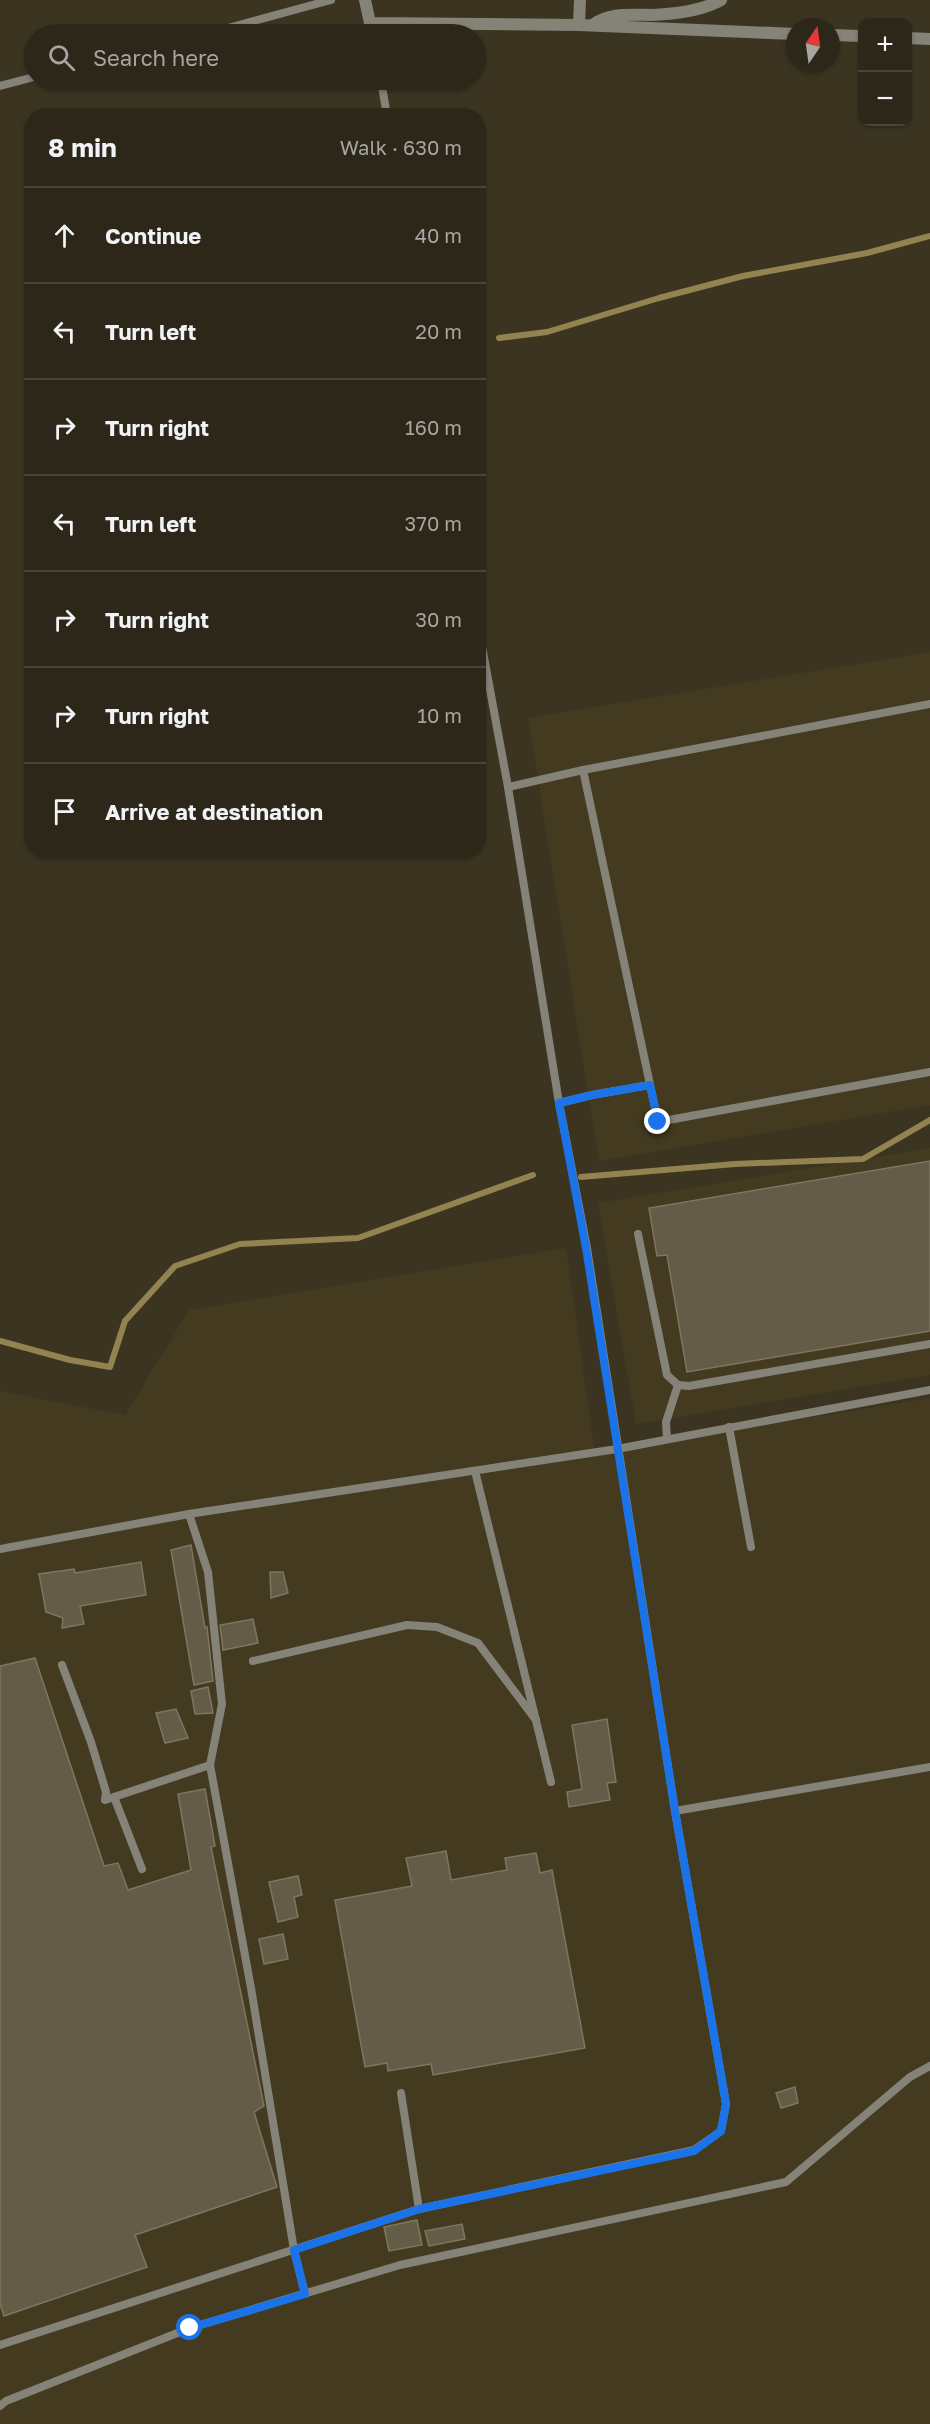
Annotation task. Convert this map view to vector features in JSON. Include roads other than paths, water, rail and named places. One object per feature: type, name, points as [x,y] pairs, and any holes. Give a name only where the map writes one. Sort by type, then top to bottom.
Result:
[{"type":"street","points":[[365,0],[370,24]]},
{"type":"street","points":[[580,0],[585,25]]},
{"type":"street","points":[[585,25],[607,17],[682,11],[710,6],[721,0]]},
{"type":"street","points":[[486,27],[585,25],[786,33]]},
{"type":"street","points":[[840,35],[858,36]]},
{"type":"street","points":[[912,38],[930,39]]},
{"type":"lane","points":[[243,24],[331,0]]},
{"type":"lane","points":[[0,86],[24,80]]},
{"type":"lane","points":[[383,90],[386,108]]},
{"type":"lane","points":[[0,2345],[419,2209],[694,2151],[721,2131],[726,2104],[675,1811],[586,1248],[559,1103],[508,786],[486,668]]},
{"type":"lane","points":[[508,786],[930,704]]},
{"type":"lane","points":[[583,770],[658,1122],[930,1072]]},
{"type":"lane","points":[[559,1103],[650,1085]]},
{"type":"lane","points":[[638,1234],[667,1375],[678,1385],[689,1386],[930,1344]]},
{"type":"lane","points":[[667,1439],[666,1422],[678,1385]]},
{"type":"lane","points":[[0,1549],[189,1515],[616,1449],[930,1390]]},
{"type":"lane","points":[[729,1427],[751,1547]]},
{"type":"lane","points":[[475,1471],[551,1782]]},
{"type":"lane","points":[[189,1515],[208,1572],[222,1704],[210,1765],[251,1988],[294,2250],[305,2294]]},
{"type":"lane","points":[[253,1661],[407,1625],[437,1627],[478,1643],[536,1720]]},
{"type":"lane","points":[[62,1665],[91,1742],[106,1792],[105,1800],[210,1765]]},
{"type":"lane","points":[[675,1811],[930,1767]]},
{"type":"lane","points":[[114,1797],[142,1869]]},
{"type":"lane","points":[[0,2406],[6,2401],[190,2328],[400,2265],[786,2182],[910,2077],[930,2066]]},
{"type":"lane","points":[[401,2093],[419,2209]]},
{"type":"waterway","points":[[499,338],[547,332],[659,298],[743,276],[867,253],[930,236]]},
{"type":"waterway","points":[[581,1177],[735,1164],[863,1159],[930,1120]]},
{"type":"waterway","points":[[0,1341],[70,1360],[110,1367],[125,1321],[175,1266],[240,1244],[358,1238],[533,1175]]}]
